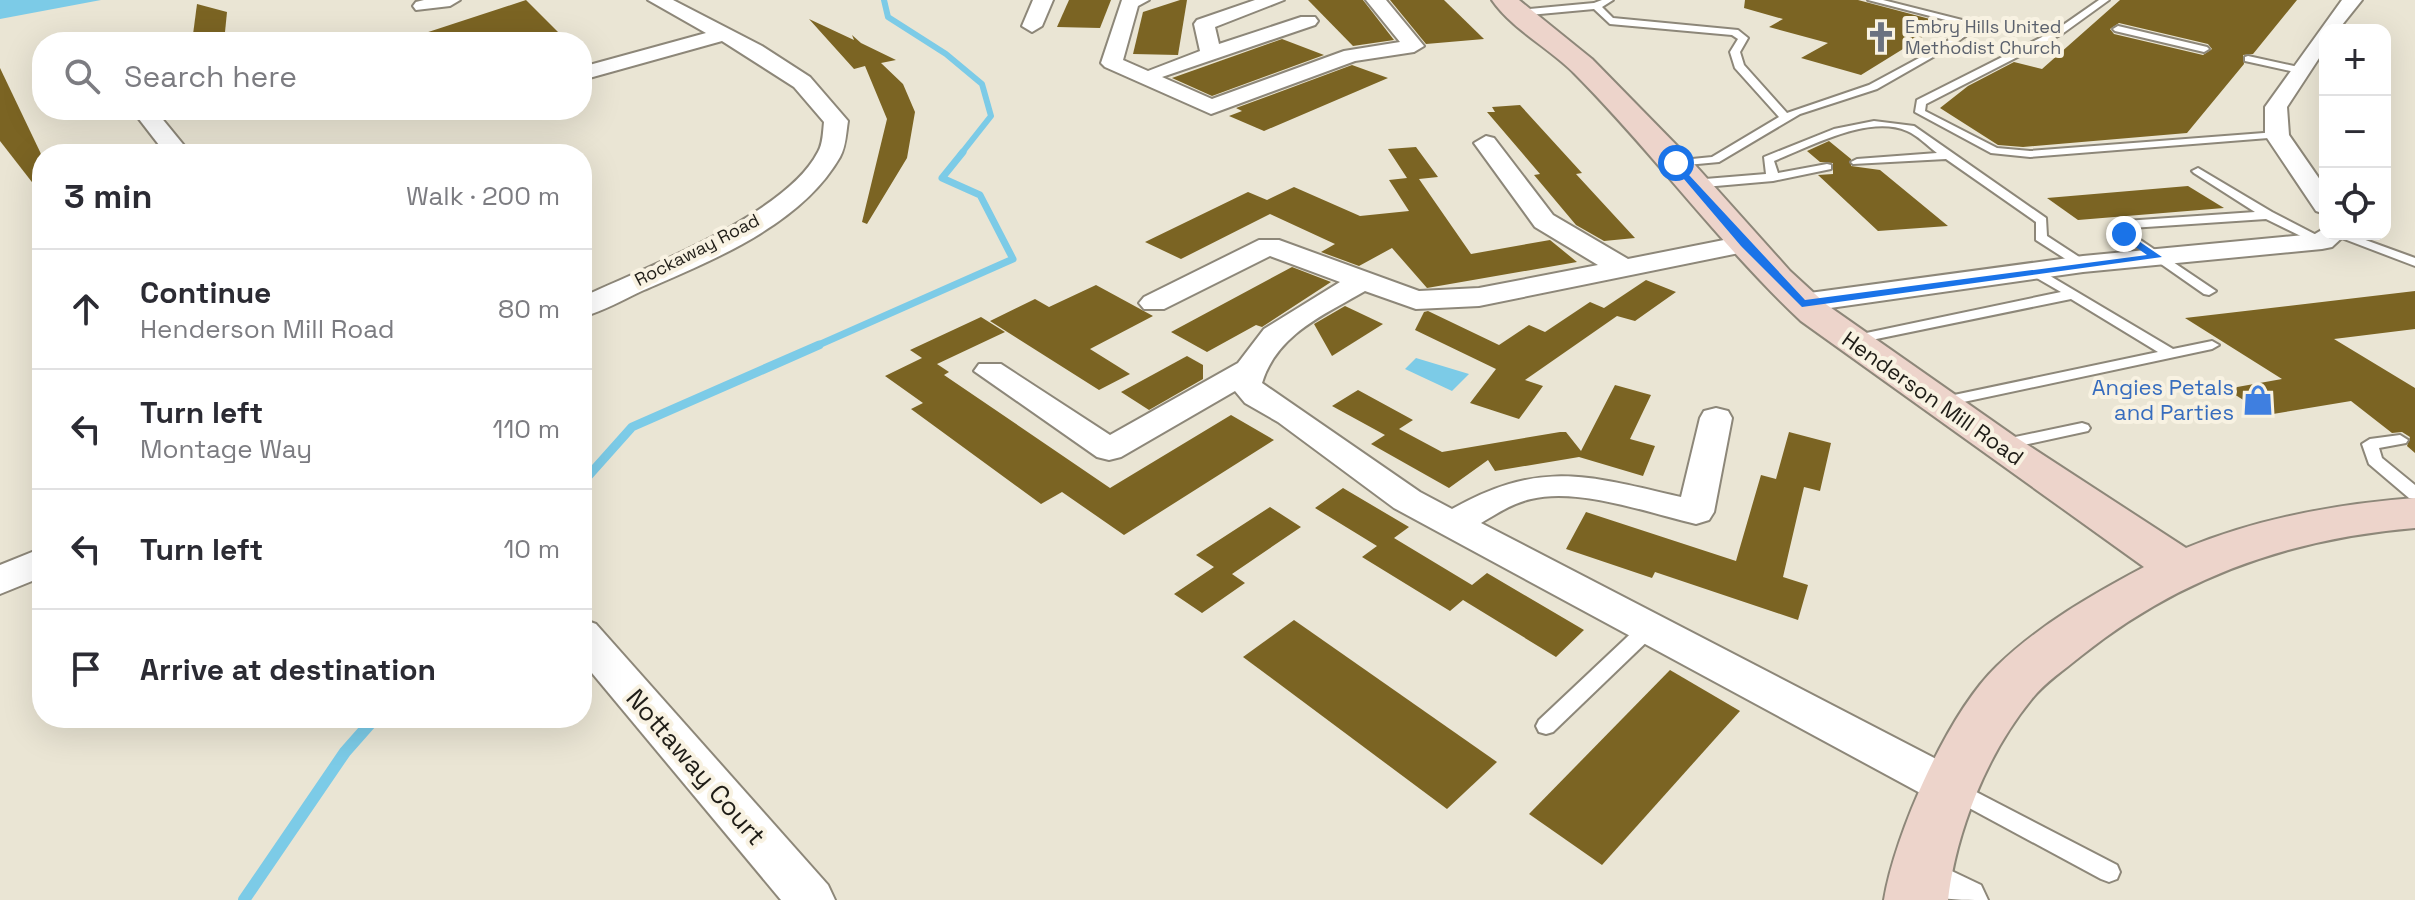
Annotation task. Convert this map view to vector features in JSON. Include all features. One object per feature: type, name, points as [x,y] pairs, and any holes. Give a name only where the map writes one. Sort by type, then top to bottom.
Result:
[{"type":"street","points":[[423,6],[450,0]]},
{"type":"street","name":"Rockaway Road","points":[[592,303],[735,235],[781,206],[830,155],[836,121],[802,82],[724,34],[658,0]]},
{"type":"street","points":[[1032,26],[1043,0]]},
{"type":"street","points":[[1139,0],[1129,3],[1112,63],[1211,107],[1351,55],[1414,46],[1376,0]]},
{"type":"street","points":[[1211,54],[1204,24],[1274,0]]},
{"type":"street","points":[[1290,0],[1336,60]]},
{"type":"street","points":[[2332,24],[2352,0]]},
{"type":"street","name":"Henderson Mill Road","points":[[1512,6],[1582,65],[1684,174],[1744,244],[1802,303],[1999,445],[2180,568]]},
{"type":"street","points":[[1158,72],[1308,21]]},
{"type":"street","points":[[592,71],[724,34]]},
{"type":"street","points":[[2319,42],[2276,107],[2277,135],[2319,197]]},
{"type":"street","points":[[151,120],[171,144]]},
{"type":"street","points":[[1486,143],[1544,221],[1623,268]]},
{"type":"street","points":[[1802,303],[2083,264],[2319,237]]},
{"type":"street","points":[[1154,303],[1269,246],[1360,282],[1416,300],[1479,297],[1744,244]]},
{"type":"street","points":[[1360,282],[1277,333],[1261,347],[1248,370],[1246,384],[1256,396],[1290,415],[1407,500],[1951,788]]},
{"type":"street","points":[[990,371],[1109,450],[1248,370]]},
{"type":"street","points":[[1452,524],[1499,498],[1542,486],[1595,492],[1696,512],[1716,418]]},
{"type":"street","points":[[1933,892],[1951,788],[1969,747],[2013,684],[2082,625],[2180,568],[2295,530],[2408,512]]},
{"type":"street","points":[[0,581],[32,566]]},
{"type":"street","name":"Nottaway Court","points":[[592,646],[811,900]]},
{"type":"lane","points":[[1512,6],[1596,6],[1609,0]]},
{"type":"lane","points":[[1872,0],[1977,25],[1949,44]]},
{"type":"lane","points":[[2105,0],[2059,32],[1921,102],[1920,112],[1995,151],[2030,154],[2277,135]]},
{"type":"lane","points":[[1596,6],[1610,21],[1735,32],[1743,38],[1735,52],[1739,66],[1786,118]]},
{"type":"lane","points":[[2118,29],[2204,49]]},
{"type":"lane","points":[[1684,174],[1715,160],[1786,118],[1829,99],[1873,87],[1905,73],[1935,53]]},
{"type":"lane","points":[[2248,59],[2299,70]]},
{"type":"lane","points":[[1773,177],[1768,159],[1868,122],[1887,122],[1910,128],[2042,221],[2040,237],[2083,264]]},
{"type":"lane","points":[[1857,162],[1951,155]]},
{"type":"lane","points":[[1684,174],[1773,177],[1827,167]]},
{"type":"lane","points":[[2198,171],[2268,215],[2319,232]]},
{"type":"lane","points":[[2209,291],[2124,234],[2125,225],[2268,215]]},
{"type":"lane","points":[[2344,240],[2415,262]]},
{"type":"lane","points":[[2035,271],[2171,354]]},
{"type":"lane","points":[[1851,341],[2073,294]]},
{"type":"lane","points":[[1939,402],[2212,345]]},
{"type":"lane","points":[[1999,445],[2082,428]]},
{"type":"lane","points":[[2400,440],[2370,444],[2375,460],[2408,512]]},
{"type":"lane","points":[[1546,726],[1649,628]]},
{"type":"lane","points":[[1951,788],[2109,872]]},
{"type":"water","points":[[0,0],[101,0],[0,19]]},
{"type":"water","points":[[1416,358],[1469,374],[1452,391],[1405,369]]},
{"type":"building","points":[[526,0],[558,32],[428,32]]},
{"type":"building","points":[[1069,0],[1111,0],[1100,28],[1057,27]]},
{"type":"building","points":[[1187,0],[1178,55],[1133,54],[1143,12]]},
{"type":"building","points":[[1308,0],[1363,0],[1394,40],[1353,46]]},
{"type":"building","points":[[1390,0],[1444,0],[1484,39],[1426,44]]},
{"type":"building","name":"Embry Hills United Methodist Church","points":[[1745,0],[1858,0],[1945,23],[1861,75],[1801,58],[1828,43],[1769,27],[1783,19],[1744,8]]},
{"type":"building","points":[[2120,0],[2297,0],[2253,54],[2243,55],[2244,64],[2187,133],[2023,147],[1998,145],[1940,108],[1968,86],[2014,62],[2042,69]],"holes":[[[2119,23],[2208,44],[2212,49],[2203,55],[2114,34],[2110,29]]]},
{"type":"building","points":[[197,4],[227,12],[225,32],[193,32]]},
{"type":"building","points":[[809,19],[854,40],[852,35],[861,43],[896,60],[881,63],[903,84],[915,112],[907,158],[867,224],[862,222],[887,119],[865,66],[854,69]]},
{"type":"building","points":[[1282,39],[1324,55],[1212,96],[1172,78]]},
{"type":"building","points":[[1352,65],[1388,78],[1264,131],[1229,116],[1242,111],[1236,108]]},
{"type":"building","points":[[0,68],[36,144],[32,144],[32,182],[0,141]]},
{"type":"building","points":[[1520,105],[1582,173],[1576,174],[1635,238],[1604,241],[1576,225],[1534,175],[1540,174],[1487,112],[1495,112],[1492,107]]},
{"type":"building","points":[[1829,141],[1851,159],[1851,166],[1880,170],[1948,226],[1878,231],[1818,175],[1833,174],[1833,163],[1820,162],[1807,151]]},
{"type":"building","points":[[1416,147],[1438,177],[1419,179],[1471,254],[1550,240],[1577,262],[1427,288],[1392,248],[1359,266],[1321,252],[1335,244],[1270,214],[1181,259],[1145,242],[1248,192],[1267,200],[1294,187],[1360,216],[1409,211],[1389,180],[1407,178],[1388,149]]},
{"type":"building","points":[[2188,186],[2224,208],[2078,220],[2047,198]]},
{"type":"building","points":[[1292,267],[1331,282],[1262,327],[1256,325],[1207,352],[1171,332]]},
{"type":"building","points":[[1646,280],[1676,292],[1635,321],[1617,316],[1525,380],[1543,386],[1519,419],[1470,403],[1496,369],[1415,330],[1424,312],[1428,311],[1499,345],[1529,325],[1545,332],[1590,302],[1604,308]]},
{"type":"building","points":[[1096,285],[1153,316],[1090,349],[1130,374],[1099,390],[990,321],[1035,299],[1049,307]]},
{"type":"building","points":[[2415,291],[2415,329],[2334,339],[2415,388],[2415,453],[2407,446],[2410,437],[2402,432],[2392,433],[2351,401],[2267,415],[2226,389],[2282,379],[2185,318]]},
{"type":"building","points":[[1345,306],[1383,324],[1332,356],[1314,324]]},
{"type":"building","points":[[981,317],[1005,332],[937,364],[949,372],[944,375],[1110,488],[1231,415],[1274,440],[1124,535],[1062,492],[1041,504],[911,409],[923,403],[885,376],[922,358],[910,350]]},
{"type":"building","points":[[1187,356],[1203,365],[1203,379],[1149,410],[1121,392]]},
{"type":"building","points":[[1615,385],[1651,395],[1630,439],[1655,446],[1643,476],[1579,457],[1495,471],[1488,460],[1449,488],[1371,444],[1385,435],[1332,406],[1358,390],[1413,420],[1399,429],[1442,452],[1560,432],[1566,432],[1581,451]]},
{"type":"building","points":[[1789,432],[1831,443],[1820,491],[1804,487],[1783,577],[1808,585],[1798,620],[1655,572],[1652,578],[1566,549],[1586,512],[1736,561],[1761,475],[1776,479]]},
{"type":"building","points":[[1343,488],[1409,527],[1394,538],[1472,585],[1487,573],[1584,630],[1556,657],[1463,600],[1450,611],[1362,557],[1377,546],[1315,508]]},
{"type":"building","points":[[1270,507],[1301,527],[1232,574],[1245,583],[1202,613],[1174,594],[1214,567],[1196,555]]},
{"type":"building","points":[[1294,620],[1497,762],[1447,809],[1243,657]]},
{"type":"building","points":[[1670,670],[1740,711],[1602,865],[1529,814]]},
{"type":"waterway","points":[[884,0],[888,17],[946,54],[982,84],[991,116],[961,154]]},
{"type":"waterway","points":[[814,347],[1013,259],[980,195],[942,178],[963,152]]},
{"type":"waterway","points":[[592,472],[632,427],[819,345]]},
{"type":"waterway","points":[[244,900],[345,752],[366,728]]},
{"type":"place","name":"Embry Hills United Methodist Church","points":[[1881,37]]},
{"type":"place","name":"Angies Petals and Parties","points":[[2258,400]]},
{"type":"route","points":[[1676,163],[1744,244],[1802,303],[2083,264],[2157,257],[2124,234]]}]
